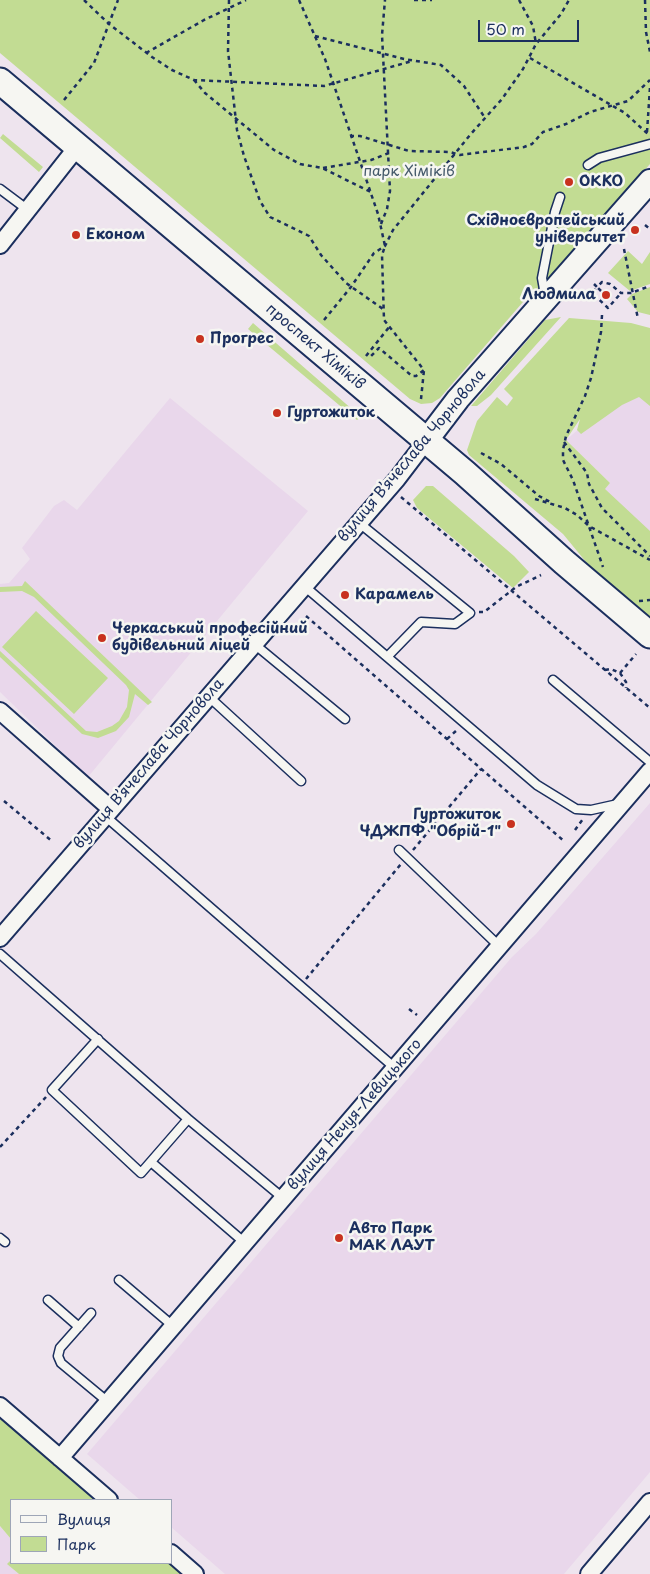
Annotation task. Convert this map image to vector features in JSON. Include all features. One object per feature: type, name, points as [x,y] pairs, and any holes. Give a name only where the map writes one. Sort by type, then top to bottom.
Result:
[{"type":"main road","name":"проспект Хіміків","points":[[0,81],[426,441],[643,644]]},
{"type":"main road","name":"вулиця Вʼячеслава Чорновола","points":[[426,441],[458,400],[650,181]]},
{"type":"street","points":[[0,245],[78,146]]},
{"type":"street","name":"вулиця Вʼячеслава Чорновола","points":[[0,938],[303,585],[397,479],[426,441]]},
{"type":"street","points":[[0,711],[108,813]]},
{"type":"street","name":"вулиця Нечуя-Левицького","points":[[60,1458],[650,771]]},
{"type":"street","points":[[0,1406],[108,1499]]},
{"type":"street","points":[[589,1574],[650,1502]]},
{"type":"street","points":[[172,1554],[195,1574]]},
{"type":"lane","points":[[588,165],[599,158],[650,144]]},
{"type":"lane","points":[[0,188],[28,210]]},
{"type":"lane","points":[[546,299],[542,289],[542,278],[555,212],[560,197]]},
{"type":"lane","points":[[358,522],[470,613],[455,624],[420,622],[388,656]]},
{"type":"lane","points":[[303,585],[538,785],[576,809],[591,810],[623,803]]},
{"type":"lane","points":[[253,643],[345,719]]},
{"type":"lane","points":[[552,680],[650,762]]},
{"type":"lane","points":[[208,696],[300,781]]},
{"type":"lane","points":[[108,813],[394,1068]]},
{"type":"lane","points":[[398,850],[500,946]]},
{"type":"lane","points":[[0,954],[188,1119],[283,1198]]},
{"type":"lane","points":[[98,1039],[52,1090],[141,1173],[188,1119]]},
{"type":"lane","points":[[151,1162],[244,1243]]},
{"type":"lane","points":[[119,1280],[174,1326]]},
{"type":"lane","points":[[48,1300],[79,1327]]},
{"type":"lane","points":[[91,1313],[60,1348],[59,1360],[108,1402]]},
{"type":"path","points":[[84,0],[109,24],[146,53],[172,70],[194,80],[317,86],[334,84],[412,61]]},
{"type":"path","points":[[64,100],[94,63],[118,0]]},
{"type":"path","points":[[229,0],[227,38],[230,83],[235,116],[244,156],[266,212],[273,218],[309,236],[321,256],[351,287],[384,309]]},
{"type":"path","points":[[146,53],[246,0]]},
{"type":"path","points":[[299,0],[316,36],[334,84],[350,136],[371,192],[385,246]]},
{"type":"path","points":[[380,226],[390,196],[383,53],[385,0]]},
{"type":"path","points":[[414,0],[432,0]]},
{"type":"path","points":[[519,0],[533,26],[536,44]]},
{"type":"path","points":[[421,399],[424,370],[384,320],[382,256],[385,246],[393,230],[506,94],[530,58],[536,44],[556,22],[569,0]]},
{"type":"path","points":[[645,0],[646,32],[650,52]]},
{"type":"path","points":[[316,36],[412,61],[436,63],[445,68],[470,94],[485,118]]},
{"type":"path","points":[[530,58],[614,106],[650,136]]},
{"type":"path","points":[[194,80],[205,93],[235,116],[258,138],[279,153],[300,164],[322,168],[371,192]]},
{"type":"path","points":[[350,136],[360,136],[416,152],[464,155],[528,146],[543,132],[566,124],[590,112],[630,100],[650,80]]},
{"type":"path","points":[[646,132],[650,87]]},
{"type":"path","points":[[322,168],[374,159],[389,153]]},
{"type":"path","points":[[645,225],[650,229]]},
{"type":"path","points":[[324,320],[351,287],[374,253],[385,246]]},
{"type":"path","points":[[624,249],[638,319]]},
{"type":"path","points":[[621,293],[610,284],[602,282],[592,293],[608,308],[621,293],[633,292],[650,286]]},
{"type":"path","points":[[594,284],[601,290]]},
{"type":"path","points":[[602,315],[602,332],[591,378],[564,442],[563,460],[573,480],[603,567]]},
{"type":"path","points":[[390,326],[367,357],[379,348],[412,376],[416,376],[424,370]]},
{"type":"path","points":[[564,442],[586,467],[589,484],[602,508],[650,556]]},
{"type":"path","points":[[481,453],[501,464],[539,496],[577,514],[590,526],[650,560]]},
{"type":"path","points":[[401,497],[650,708]]},
{"type":"path","points":[[535,499],[556,505]]},
{"type":"path","points":[[470,613],[484,612],[511,591],[541,575]]},
{"type":"path","points":[[306,616],[565,842]]},
{"type":"path","points":[[620,673],[643,644]]},
{"type":"path","points":[[605,670],[611,669],[620,673],[626,682],[626,688]]},
{"type":"path","points":[[300,986],[481,769]]},
{"type":"path","points":[[4,801],[53,842]]},
{"type":"path","points":[[409,1009],[417,1015]]},
{"type":"path","points":[[0,1147],[52,1090]]},
{"type":"shaded area","points":[[650,368],[650,547],[597,498],[610,483],[566,440]]},
{"type":"shaded area","name":"Черкаський професійний будівельний ліцей","points":[[170,398],[308,511],[88,777],[0,692],[0,584],[9,583],[30,559],[22,548],[54,506],[64,500],[77,510]]},
{"type":"shaded area","points":[[650,803],[650,1472],[564,1574],[225,1574],[172,1528],[172,1499],[139,1499],[87,1454],[512,957],[536,934]]},
{"type":"shaded area","points":[[0,1526],[10,1538],[10,1561],[8,1564],[19,1574],[0,1574]]},
{"type":"green space","name":"парк Хіміків","points":[[0,0],[650,0],[650,164],[552,276],[523,302],[440,398],[432,403],[421,404],[410,399],[0,53]]},
{"type":"green space","points":[[3,134],[43,167],[39,172],[0,138]]},
{"type":"green space","points":[[628,251],[642,264],[650,252],[650,284],[630,291],[608,273]]},
{"type":"green space","points":[[650,287],[650,315],[638,312],[627,299],[632,294]]},
{"type":"green space","points":[[561,317],[491,395],[477,406],[471,406],[545,320]]},
{"type":"green space","points":[[569,318],[631,323],[650,328],[650,406],[639,397],[622,405],[581,434],[577,430],[580,419],[566,440],[610,483],[605,489],[650,531],[650,619],[591,568],[563,534],[469,455],[467,450],[477,421],[497,397],[507,406],[513,398],[504,389]]},
{"type":"green space","points":[[253,323],[361,417],[357,420],[248,329]]},
{"type":"green space","points":[[426,486],[433,486],[514,556],[529,572],[513,588],[417,508],[413,500]]},
{"type":"green space","points":[[25,581],[152,702],[148,705],[135,694],[129,717],[116,731],[98,738],[82,734],[0,657],[0,651],[86,731],[97,732],[112,726],[119,721],[127,707],[129,690],[126,685],[34,597],[22,591],[0,592],[0,587],[22,586]]},
{"type":"green space","points":[[36,611],[108,678],[74,714],[2,647]]},
{"type":"green space","points":[[0,1418],[96,1499],[10,1499],[10,1538],[0,1526]]},
{"type":"green space","points":[[10,1561],[10,1564],[172,1564],[184,1574],[19,1574],[7,1564]]},
{"type":"place","name":"ОККО","points":[[569,182]]},
{"type":"place","name":"Східноєвропейський університет","points":[[635,230]]},
{"type":"place","name":"Економ","points":[[76,235]]},
{"type":"place","name":"Людмила","points":[[606,295]]},
{"type":"place","name":"Прогрес","points":[[200,339]]},
{"type":"place","name":"Гуртожиток","points":[[277,413]]},
{"type":"place","name":"Карамель","points":[[345,595]]},
{"type":"place","name":"Черкаський професійний будівельний ліцей","points":[[102,638]]},
{"type":"place","name":"Гуртожиток ЧДЖПФ \"Обрій-1\"","points":[[511,824]]},
{"type":"place","name":"Авто Парк МАК ЛАУТ","points":[[339,1238]]}]
